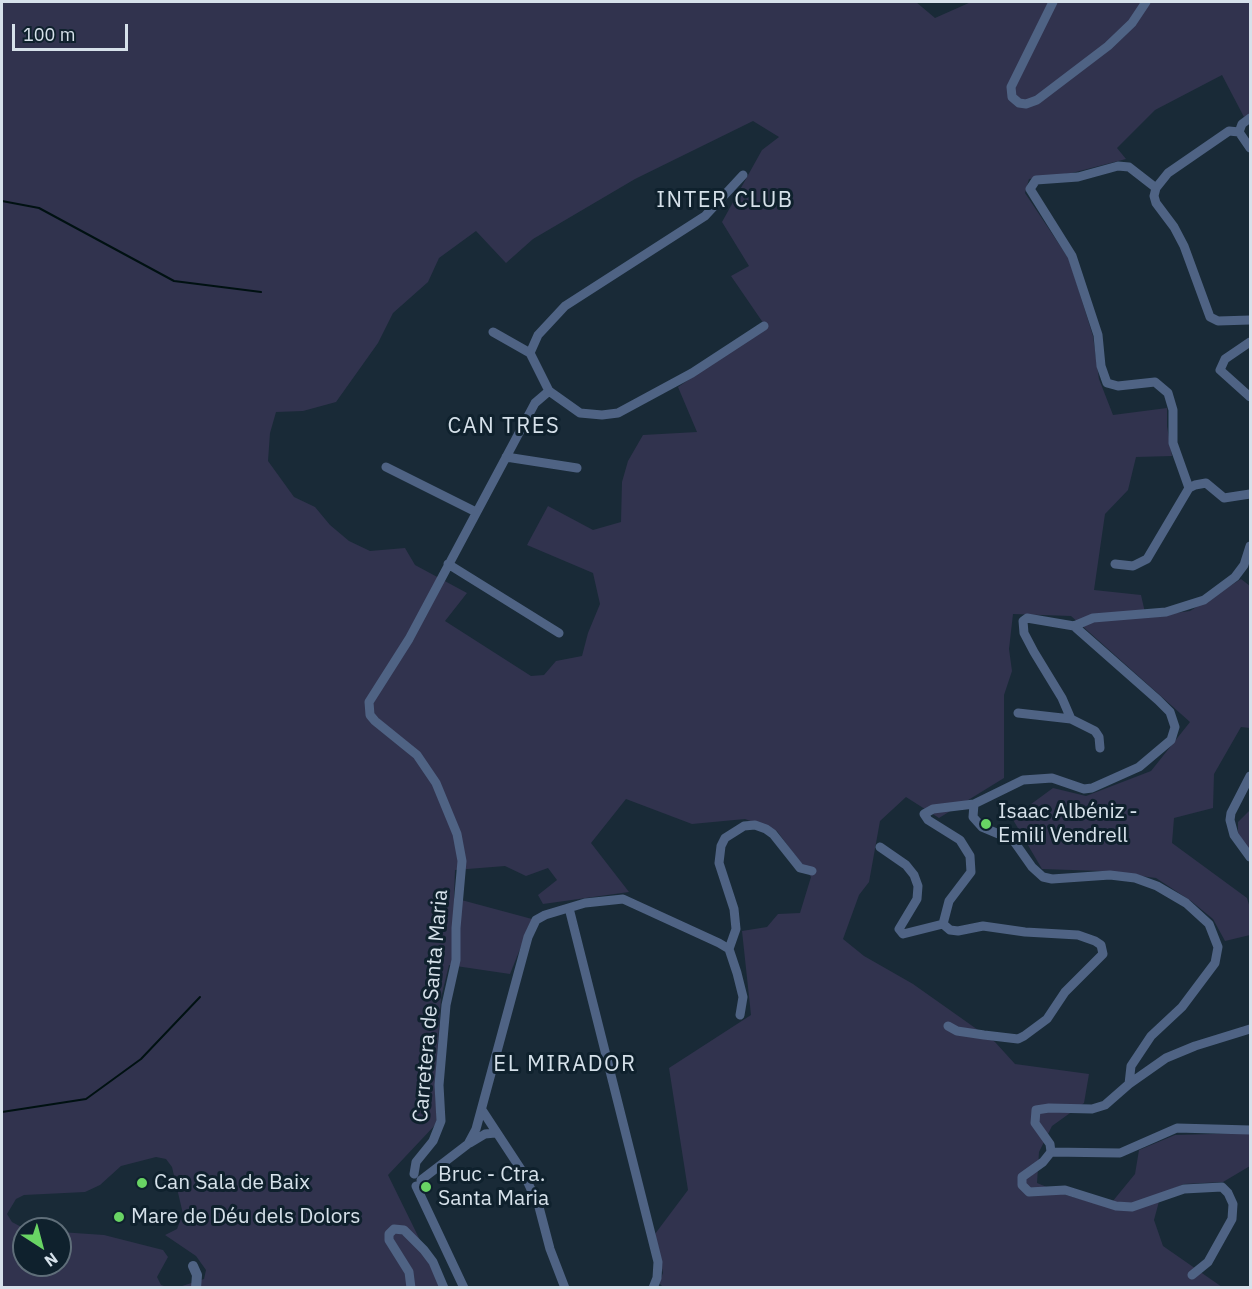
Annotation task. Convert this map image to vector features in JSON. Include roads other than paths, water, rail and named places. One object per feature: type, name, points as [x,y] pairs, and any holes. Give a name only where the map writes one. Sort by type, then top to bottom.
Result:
[{"type":"street","points":[[1053,2],[1011,87],[1012,97],[1019,103],[1026,104],[1037,100],[1108,46],[1132,23],[1146,2]]},
{"type":"street","points":[[1239,132],[1242,124],[1251,118]]},
{"type":"street","points":[[1251,148],[1239,132],[1229,131],[1168,173],[1156,188],[1156,203],[1174,227],[1184,246],[1210,316],[1218,321],[1251,320]]},
{"type":"street","points":[[1156,188],[1129,167],[1118,166],[1078,177],[1036,180],[1030,189],[1072,256],[1098,335],[1101,366],[1107,383],[1118,386],[1151,381],[1162,385],[1168,393],[1173,410],[1173,443],[1189,488]]},
{"type":"street","points":[[530,353],[538,335],[565,306],[705,216],[743,175]]},
{"type":"street","points":[[493,332],[530,353],[549,391],[580,413],[618,412],[692,373],[764,326]]},
{"type":"street","points":[[1251,342],[1224,359],[1221,370],[1251,397]]},
{"type":"street","points":[[549,391],[535,404],[448,564],[559,633]]},
{"type":"street","points":[[506,457],[577,468]]},
{"type":"street","points":[[386,467],[476,512]]},
{"type":"street","points":[[1115,564],[1132,566],[1147,559],[1189,488],[1206,483],[1224,498],[1251,494]]},
{"type":"street","points":[[1074,626],[1093,618],[1166,612],[1204,600],[1235,577],[1244,566],[1251,546]]},
{"type":"street","name":"Carretera de Santa Maria","points":[[417,1180],[416,1162],[434,1141],[441,1121],[440,1074],[446,1005],[456,960],[456,928],[462,861],[457,834],[436,783],[417,755],[375,721],[369,706],[372,694],[409,639],[448,564]]},
{"type":"street","points":[[943,924],[949,901],[971,872],[970,856],[960,840],[928,820],[924,814],[933,809],[974,804],[1023,780],[1052,778],[1070,785],[1092,788],[1139,767],[1171,740],[1175,727],[1170,712],[1074,626],[1038,618],[1027,618],[1023,621],[1024,633],[1062,698],[1071,719]]},
{"type":"street","points":[[1018,713],[1071,719],[1095,731],[1099,737],[1100,748]]},
{"type":"street","points":[[1251,776],[1230,813],[1230,820],[1234,835],[1251,857]]},
{"type":"street","points":[[974,804],[974,817],[982,827],[1013,840],[1032,867],[1043,877],[1052,879],[1100,875],[1135,878],[1157,886],[1186,903],[1209,924],[1218,947],[1215,963],[1182,1006],[1150,1036],[1131,1066],[1129,1084]]},
{"type":"street","points":[[740,1015],[742,996],[729,949],[736,929],[734,909],[719,862],[721,846],[725,838],[744,826],[755,825],[766,829],[773,834],[800,868],[812,871]]},
{"type":"street","points":[[880,847],[906,865],[914,875],[918,886],[917,899],[899,929],[903,934],[943,924]]},
{"type":"street","points":[[468,1144],[482,1110],[528,937],[536,920],[556,910],[585,903],[623,899],[729,949]]},
{"type":"street","points":[[569,908],[658,1262],[657,1278],[653,1287]]},
{"type":"street","points":[[943,924],[950,930],[958,931],[991,926],[1004,930],[1078,935],[1101,945],[1103,954],[1065,992],[1047,1020],[1018,1039],[966,1032],[948,1026]]},
{"type":"street","points":[[1192,1275],[1208,1262],[1232,1219],[1233,1204],[1228,1193],[1222,1188],[1184,1189],[1132,1207],[1116,1206],[1065,1190],[1029,1192],[1022,1185],[1022,1177],[1043,1162],[1051,1152],[1050,1144],[1035,1123],[1036,1110],[1092,1109],[1105,1104],[1166,1058],[1195,1046],[1251,1029]]},
{"type":"street","points":[[482,1110],[529,1185],[539,1207],[556,1269],[565,1287]]},
{"type":"street","points":[[1051,1152],[1120,1153],[1177,1128],[1251,1130]]},
{"type":"street","points":[[464,1287],[417,1180],[484,1134],[495,1133]]},
{"type":"street","points":[[411,1287],[406,1266],[388,1240],[389,1234],[394,1229],[404,1230],[424,1250],[433,1262],[444,1287]]},
{"type":"street","points":[[193,1266],[197,1275],[196,1287]]},
{"type":"waterway","points":[[2,201],[39,208],[174,281],[261,292]]},
{"type":"waterway","points":[[2,1112],[86,1099],[141,1059],[200,997]]},
{"type":"place","name":"Isaac Albéniz - Emili Vendrell","points":[[986,824]]},
{"type":"place","name":"Can Sala de Baix","points":[[142,1183]]},
{"type":"place","name":"Bruc - Ctra. Santa Maria","points":[[426,1187]]},
{"type":"place","name":"Mare de Déu dels Dolors","points":[[119,1217]]},
{"type":"district","name":"INTER CLUB","points":[[725,201]]},
{"type":"district","name":"CAN TRES","points":[[504,427]]},
{"type":"district","name":"EL MIRADOR","points":[[565,1065]]}]
